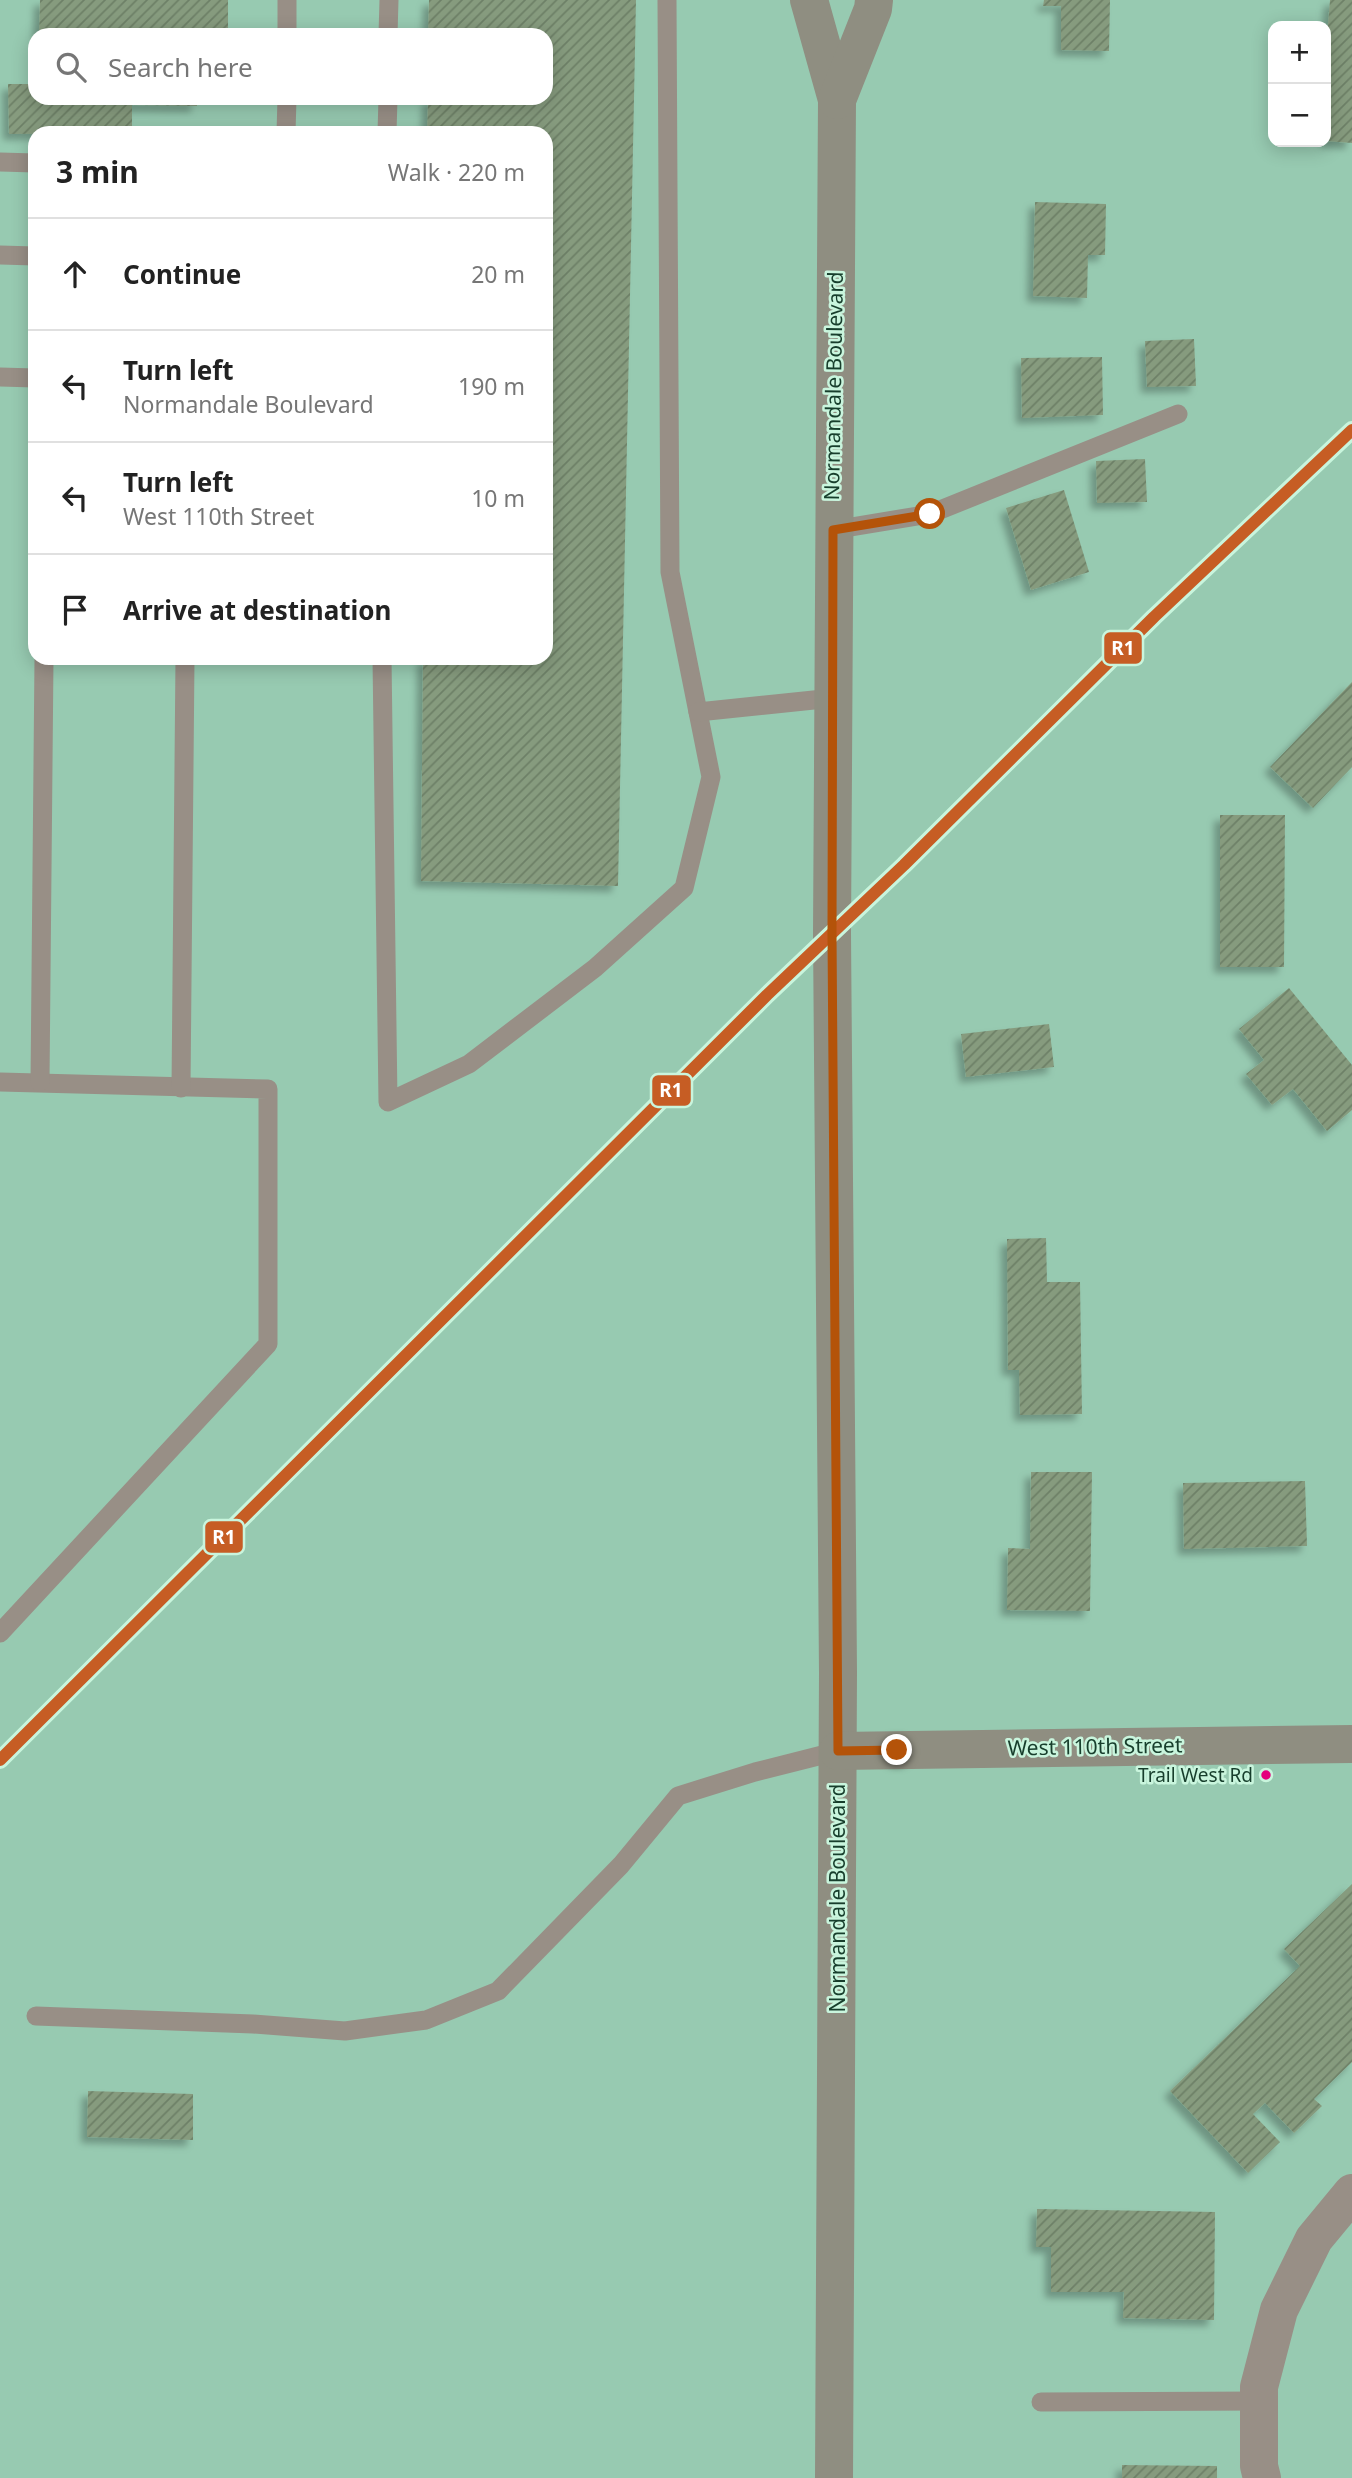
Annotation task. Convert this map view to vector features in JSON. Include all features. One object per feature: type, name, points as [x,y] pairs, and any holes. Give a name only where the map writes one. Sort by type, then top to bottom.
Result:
[{"type":"street","name":"Normandale Boulevard","points":[[809,0],[837,100],[833,698],[838,2086],[834,2478]]},
{"type":"street","name":"Normandale Boulevard","points":[[837,100],[873,9],[874,0]]},
{"type":"street","name":"West 110th Street","points":[[838,1751],[1352,1744]]},
{"type":"street","points":[[1262,2478],[1259,2466],[1259,2386],[1279,2310],[1314,2239],[1352,2193]]},
{"type":"lane","points":[[287,0],[287,28]]},
{"type":"lane","points":[[388,28],[389,0]]},
{"type":"lane","points":[[382,665],[388,1102],[469,1064],[595,968],[684,888],[711,777],[670,572],[667,0]]},
{"type":"lane","points":[[286,126],[287,105]]},
{"type":"lane","points":[[387,105],[387,126]]},
{"type":"lane","points":[[0,162],[28,163]]},
{"type":"lane","points":[[0,255],[28,256]]},
{"type":"lane","points":[[0,377],[28,378]]},
{"type":"lane","points":[[833,530],[930,514],[1178,414]]},
{"type":"lane","points":[[40,1082],[44,665]]},
{"type":"lane","points":[[181,1088],[185,665]]},
{"type":"lane","points":[[698,712],[833,698]]},
{"type":"lane","points":[[0,1082],[268,1089],[268,1344],[0,1633]]},
{"type":"lane","points":[[36,2016],[253,2024],[345,2031],[426,2020],[498,1991],[621,1864],[678,1796],[755,1772],[838,1751]]},
{"type":"lane","points":[[1041,2402],[1259,2401]]},
{"type":"building","points":[[40,0],[228,0],[228,28],[39,28]]},
{"type":"building","points":[[429,0],[636,0],[618,886],[421,881],[423,665],[553,665],[553,126],[427,126],[428,105],[553,105],[553,28],[428,28]]},
{"type":"building","points":[[1044,0],[1110,0],[1109,51],[1061,50],[1061,6],[1043,6]]},
{"type":"building","points":[[1330,0],[1352,0],[1352,143],[1331,141],[1331,21],[1328,21]]},
{"type":"building","points":[[8,84],[28,84],[28,105],[132,105],[132,126],[28,126],[28,134],[9,134]]},
{"type":"building","points":[[132,105],[197,105],[197,106]]},
{"type":"building","points":[[1035,202],[1106,204],[1105,255],[1088,255],[1087,298],[1033,296]]},
{"type":"building","points":[[1194,339],[1196,386],[1147,387],[1145,341]]},
{"type":"building","points":[[1102,357],[1103,415],[1022,418],[1021,358]]},
{"type":"building","points":[[1145,459],[1147,502],[1097,503],[1096,461]]},
{"type":"building","points":[[1064,490],[1089,572],[1031,590],[1006,508]]},
{"type":"building","points":[[1352,682],[1352,767],[1313,808],[1270,767]]},
{"type":"building","points":[[1220,815],[1285,815],[1284,967],[1220,967]]},
{"type":"building","points":[[1289,988],[1352,1065],[1352,1110],[1327,1131],[1293,1089],[1272,1105],[1246,1074],[1264,1060],[1239,1029]]},
{"type":"building","points":[[1049,1024],[1054,1067],[966,1077],[961,1034]]},
{"type":"building","points":[[1046,1238],[1047,1282],[1080,1282],[1082,1414],[1020,1415],[1019,1370],[1008,1370],[1007,1239]]},
{"type":"building","points":[[1031,1472],[1092,1472],[1090,1611],[1007,1610],[1008,1548],[1030,1549]]},
{"type":"building","points":[[1305,1481],[1307,1546],[1184,1549],[1183,1483]]},
{"type":"building","points":[[1352,1884],[1352,2062],[1314,2099],[1322,2106],[1294,2133],[1265,2103],[1253,2114],[1280,2142],[1248,2173],[1170,2091],[1300,1966],[1284,1949]]},
{"type":"building","points":[[88,2091],[193,2094],[193,2140],[87,2137]]},
{"type":"building","points":[[1037,2209],[1215,2212],[1214,2320],[1123,2318],[1124,2292],[1051,2292],[1051,2247],[1036,2247]]},
{"type":"building","points":[[1122,2465],[1217,2466],[1217,2478],[1122,2478]]},
{"type":"transit line","name":"R1","points":[[0,1760],[767,995],[904,865],[1154,617],[1352,430]]},
{"type":"place","name":"Trail West Rd","points":[[1266,1775]]},
{"type":"route","points":[[897,1750],[838,1751],[832,934],[833,530],[930,514]]}]
